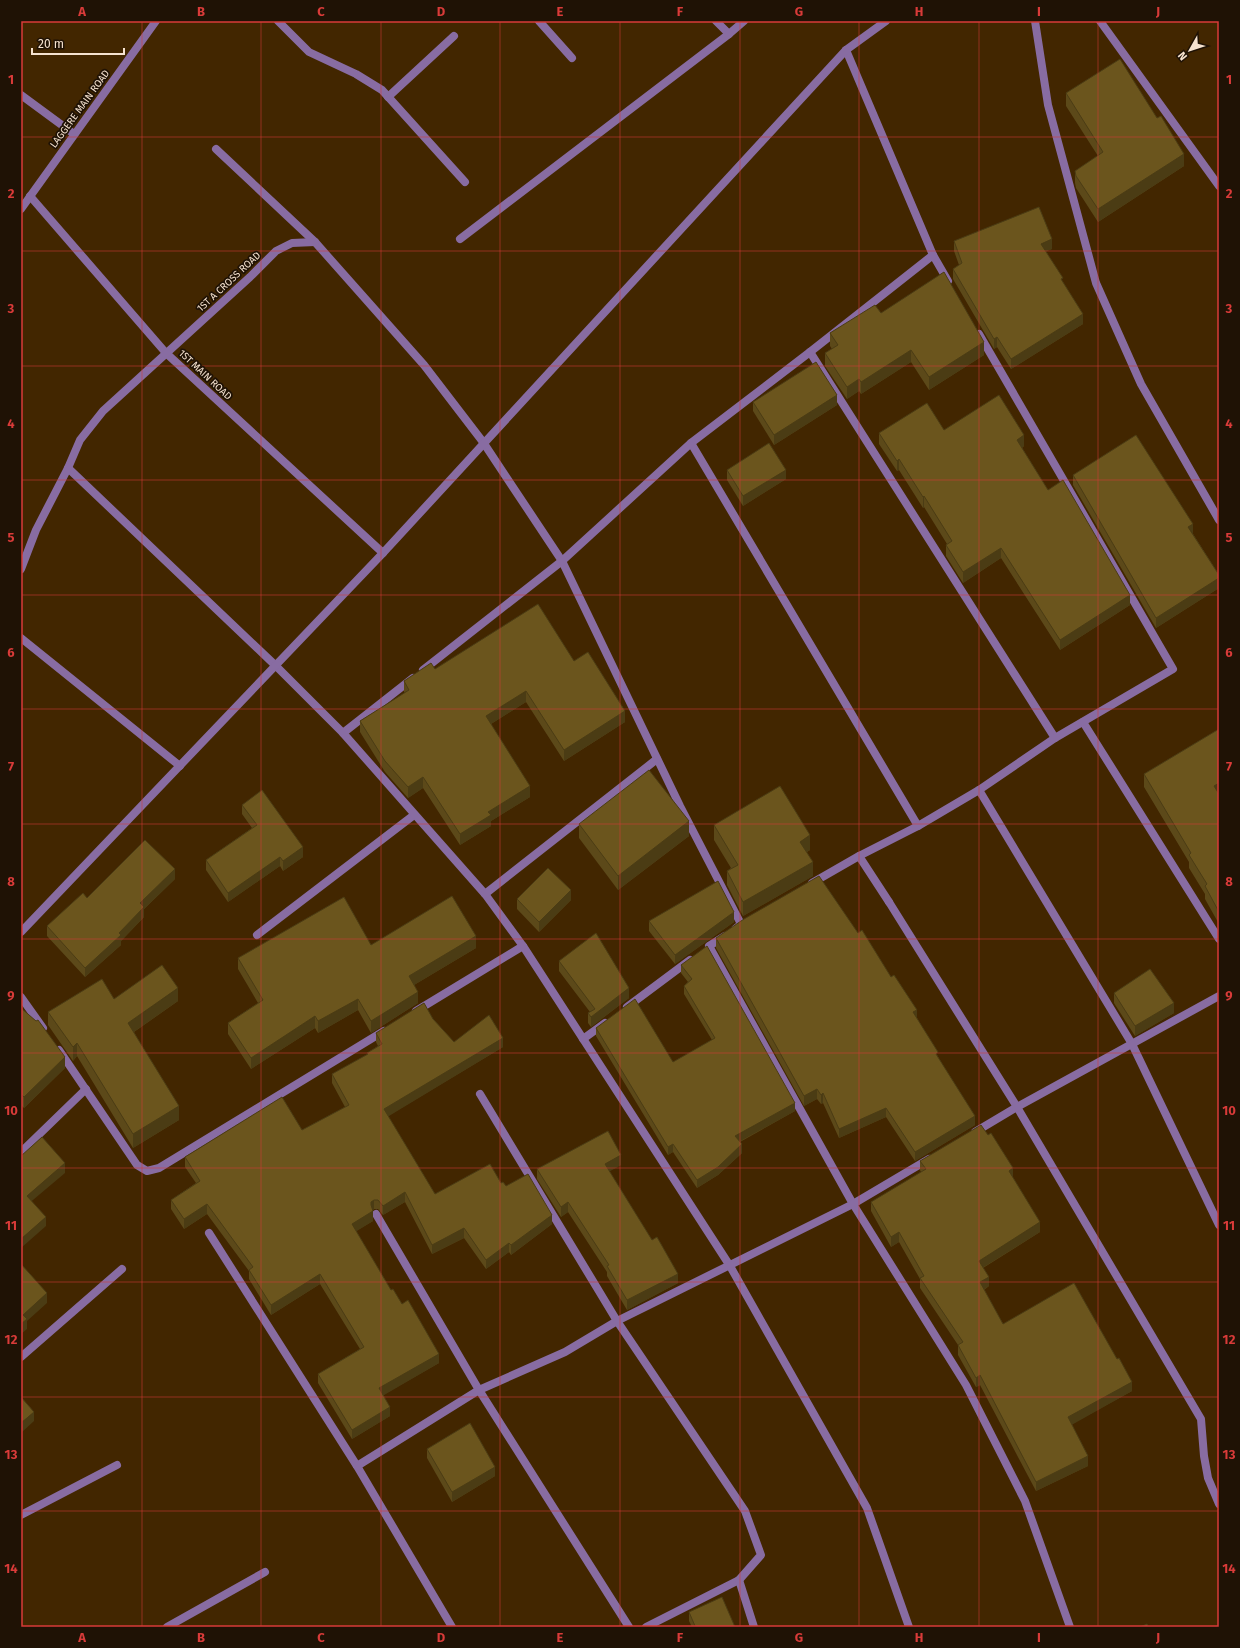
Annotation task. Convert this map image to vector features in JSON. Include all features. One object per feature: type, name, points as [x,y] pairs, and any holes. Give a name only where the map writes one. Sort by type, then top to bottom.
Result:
[{"type":"street","name":"LAGGERE MAIN ROAD","points":[[21,209],[156,21]]},
{"type":"street","points":[[278,21],[309,52],[356,74],[382,90],[465,182]]},
{"type":"street","points":[[539,21],[572,58]]},
{"type":"street","points":[[716,21],[729,34]]},
{"type":"street","points":[[460,239],[744,21]]},
{"type":"street","points":[[21,932],[383,553],[846,50],[886,21]]},
{"type":"street","points":[[1035,21],[1048,105],[1096,283],[1141,384],[1219,520]]},
{"type":"street","points":[[1100,21],[1218,181]]},
{"type":"street","points":[[388,97],[454,36]]},
{"type":"street","points":[[846,50],[933,255],[953,289]]},
{"type":"street","points":[[21,95],[74,134]]},
{"type":"street","points":[[216,149],[315,242],[424,365],[484,442],[562,561],[657,759],[745,922],[583,1039]]},
{"type":"street","name":"1ST MAIN ROAD","points":[[30,196],[166,353],[383,553]]},
{"type":"street","name":"1ST A CROSS ROAD","points":[[21,569],[36,530],[68,468],[80,440],[103,411],[250,278],[276,251],[292,244],[315,242]]},
{"type":"street","points":[[343,733],[562,561],[691,443],[933,255]]},
{"type":"street","points":[[807,886],[859,856],[918,826],[979,790],[1055,738],[1173,669],[973,324]]},
{"type":"street","points":[[810,352],[1055,738]]},
{"type":"street","points":[[691,443],[918,826]]},
{"type":"street","points":[[68,468],[276,666],[343,733],[414,815],[486,894],[523,946],[730,1266],[867,1508],[909,1627]]},
{"type":"street","points":[[21,638],[180,766]]},
{"type":"street","points":[[1083,722],[1219,939]]},
{"type":"street","points":[[486,894],[657,759]]},
{"type":"street","points":[[979,790],[1132,1044],[1219,1226]]},
{"type":"street","points":[[257,935],[414,815]]},
{"type":"street","points":[[859,856],[890,902],[1018,1107],[1201,1419],[1204,1456],[1208,1478],[1219,1504]]},
{"type":"street","points":[[408,1016],[523,946]]},
{"type":"street","points":[[703,951],[853,1204],[966,1385],[1025,1501],[1070,1627]]},
{"type":"street","points":[[970,1135],[1219,996]]},
{"type":"street","points":[[21,997],[47,1034]]},
{"type":"street","points":[[56,1046],[137,1165],[147,1171],[159,1168],[388,1028]]},
{"type":"street","points":[[21,1152],[86,1089]]},
{"type":"street","points":[[480,1094],[617,1321],[745,1511],[761,1555],[738,1580],[646,1627]]},
{"type":"street","points":[[357,1466],[479,1390],[565,1352],[617,1321],[853,1204],[935,1155]]},
{"type":"street","points":[[376,1214],[479,1390],[629,1627]]},
{"type":"street","points":[[209,1233],[357,1466],[452,1627]]},
{"type":"street","points":[[21,1356],[122,1269]]},
{"type":"street","points":[[21,1515],[117,1465]]},
{"type":"street","points":[[167,1627],[266,1572]]},
{"type":"street","points":[[738,1580],[754,1627]]},
{"type":"building","points":[[1120,59],[1157,118],[1161,116],[1184,154],[1098,209],[1076,176],[1075,171],[1103,152],[1066,93]]},
{"type":"building","points":[[1039,207],[1052,239],[1041,244],[1063,278],[1061,279],[1083,314],[1011,359],[997,337],[994,339],[953,269],[962,263],[954,241]]},
{"type":"building","points":[[944,272],[984,342],[929,377],[911,350],[861,382],[859,379],[847,387],[825,353],[838,345],[830,333],[875,305],[881,313]]},
{"type":"building","points":[[816,362],[837,395],[774,435],[753,402]]},
{"type":"building","points":[[999,395],[1024,435],[1017,440],[1048,490],[1063,480],[1130,595],[1060,640],[1001,548],[963,572],[946,545],[952,541],[899,459],[897,461],[879,433],[927,403],[944,430]]},
{"type":"building","points":[[1136,435],[1193,524],[1188,527],[1219,575],[1219,578],[1156,618],[1073,475]]},
{"type":"building","points":[[769,443],[786,470],[743,496],[727,470]]},
{"type":"building","points":[[538,604],[574,661],[588,652],[625,711],[564,750],[526,691],[486,716],[530,786],[488,812],[491,815],[460,834],[423,777],[408,787],[385,761],[360,721],[409,690],[404,681],[431,663],[435,669]]},
{"type":"building","points":[[1219,729],[1219,783],[1214,786],[1219,794],[1219,912],[1205,886],[1207,884],[1189,855],[1191,853],[1144,774]]},
{"type":"building","points":[[649,770],[689,821],[618,876],[579,824]]},
{"type":"building","points":[[780,786],[810,835],[800,842],[813,862],[743,902],[727,871],[738,865],[714,825]]},
{"type":"building","points":[[262,790],[303,847],[283,861],[280,857],[228,893],[206,860],[257,825],[242,805]]},
{"type":"building","points":[[145,840],[175,869],[140,903],[144,907],[119,933],[121,935],[85,968],[47,926],[83,893],[87,898]]},
{"type":"building","points":[[548,868],[571,890],[539,922],[517,899]]},
{"type":"building","points":[[819,876],[858,933],[862,930],[891,977],[894,975],[917,1010],[913,1012],[938,1052],[936,1054],[975,1116],[915,1152],[886,1108],[839,1129],[823,1093],[821,1095],[817,1089],[804,1096],[716,938],[744,919]]},
{"type":"building","points":[[718,881],[734,912],[675,955],[649,921]]},
{"type":"building","points":[[452,896],[476,936],[409,976],[418,992],[371,1021],[358,999],[318,1021],[315,1016],[251,1058],[228,1023],[263,1000],[238,958],[344,897],[371,945]]},
{"type":"building","points":[[596,933],[629,988],[591,1017],[588,1013],[595,1009],[559,961]]},
{"type":"building","points":[[707,946],[795,1103],[735,1136],[742,1144],[718,1167],[697,1180],[673,1144],[668,1147],[596,1028],[635,999],[673,1062],[715,1038],[684,986],[692,979],[681,965]]},
{"type":"building","points":[[162,965],[178,988],[128,1023],[179,1106],[133,1134],[77,1043],[73,1047],[48,1012],[102,979],[114,999]]},
{"type":"building","points":[[1150,969],[1174,1003],[1135,1026],[1114,993]]},
{"type":"building","points":[[424,1003],[433,1019],[454,1042],[489,1015],[503,1038],[384,1109],[435,1194],[490,1164],[501,1183],[503,1182],[506,1186],[528,1174],[552,1215],[511,1245],[509,1243],[486,1260],[464,1228],[432,1245],[405,1192],[383,1206],[378,1200],[371,1202],[373,1211],[352,1224],[391,1290],[393,1289],[402,1304],[408,1300],[439,1354],[379,1388],[390,1407],[352,1430],[318,1374],[364,1347],[320,1274],[271,1305],[249,1270],[253,1267],[207,1204],[184,1219],[171,1200],[200,1181],[185,1157],[282,1097],[302,1130],[349,1105],[332,1074],[368,1054],[367,1053],[382,1044],[376,1033]]},
{"type":"building","points":[[21,1008],[36,1021],[38,1020],[65,1057],[24,1097],[21,1094]]},
{"type":"building","points":[[981,1125],[988,1135],[991,1133],[1013,1168],[1009,1171],[1040,1222],[979,1261],[989,1277],[980,1282],[1003,1324],[1074,1283],[1117,1359],[1119,1358],[1132,1382],[1068,1417],[1088,1456],[1036,1482],[980,1375],[976,1378],[958,1345],[963,1342],[920,1278],[924,1276],[899,1232],[891,1237],[871,1202],[926,1169],[920,1161]]},
{"type":"building","points":[[608,1131],[621,1155],[605,1164],[652,1240],[657,1237],[678,1274],[627,1300],[607,1266],[609,1265],[568,1202],[561,1207],[537,1169]]},
{"type":"building","points":[[42,1137],[65,1163],[27,1196],[46,1217],[21,1239],[21,1156]]},
{"type":"building","points":[[21,1264],[47,1293],[23,1315],[27,1319],[21,1324]]},
{"type":"building","points":[[21,1397],[34,1412],[21,1423]]},
{"type":"building","points":[[470,1423],[495,1467],[452,1492],[427,1449]]},
{"type":"building","points":[[722,1597],[735,1627],[693,1627],[695,1626],[689,1612]]},
{"type":"building","points":[[1147,1624],[1148,1627],[1140,1627]]}]
